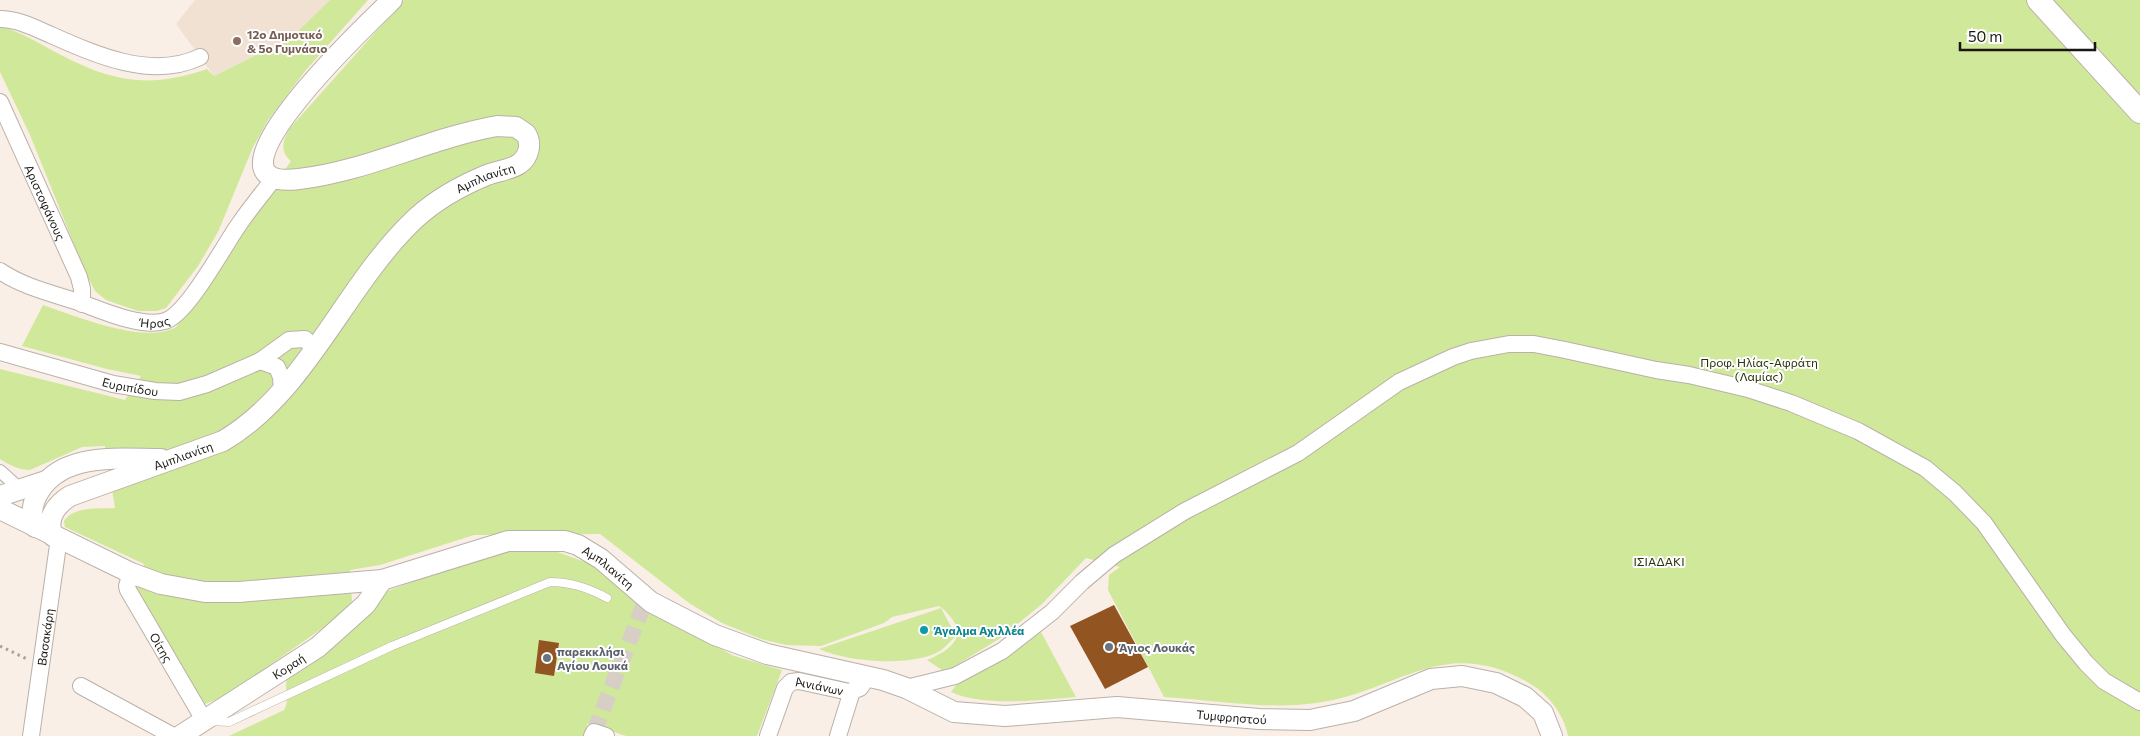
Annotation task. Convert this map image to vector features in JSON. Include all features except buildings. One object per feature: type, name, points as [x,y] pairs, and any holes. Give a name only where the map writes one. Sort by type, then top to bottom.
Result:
[{"type":"main road","points":[[2038,0],[2140,112]]},
{"type":"street","points":[[274,178],[268,174],[263,161],[266,147],[276,127],[318,76],[392,0]]},
{"type":"street","points":[[0,19],[29,26],[80,48],[120,62],[170,65],[182,64],[200,58]]},
{"type":"street","name":"Αριστοφάνους","points":[[0,102],[78,277],[82,289],[82,304]]},
{"type":"street","name":"Αμπλιανίτη","points":[[0,496],[46,481],[74,465],[94,460],[174,459],[231,436],[259,414],[282,391],[365,277],[414,220],[441,197],[476,180],[519,164],[528,153],[529,139],[526,134],[516,127],[497,126],[336,172],[299,179],[274,178]]},
{"type":"street","name":"Ήρας","points":[[0,271],[19,282],[135,320],[153,323],[170,319],[186,304],[240,222],[274,178]]},
{"type":"street","name":"Ευριπίδου","points":[[0,352],[114,384],[168,392],[196,388],[260,361],[291,339],[305,339],[314,348]]},
{"type":"street","points":[[906,688],[955,676],[1002,651],[1052,612],[1082,582],[1114,556],[1185,511],[1298,452],[1399,382],[1471,351],[1522,343],[1565,350],[1748,389],[1832,420],[1896,451],[1925,468],[1971,509],[1984,523],[2086,663],[2104,682],[2140,702]]},
{"type":"street","points":[[260,361],[277,367],[281,377],[282,391]]},
{"type":"street","points":[[56,537],[49,522],[52,514],[62,501],[70,496],[174,459]]},
{"type":"street","points":[[0,471],[20,490]]},
{"type":"street","points":[[35,527],[32,519],[34,500],[46,481]]},
{"type":"street","name":"Αμπλιανίτη","points":[[0,509],[131,573],[176,588],[213,592],[382,580],[508,541],[565,541],[578,545],[601,559],[651,602],[714,635],[767,654],[876,678]]},
{"type":"street","name":"Βασακάρη","points":[[31,736],[56,537]]},
{"type":"street","name":"Οίτης","points":[[131,573],[127,586],[128,590],[204,720]]},
{"type":"street","name":"Κοραή","points":[[180,736],[318,646],[366,604],[382,580]]},
{"type":"street","name":"Τυμφρηστού","points":[[876,678],[906,688],[954,712],[990,716],[1117,707],[1259,719],[1310,720],[1338,716],[1354,711],[1431,679],[1462,676],[1496,683],[1525,696],[1543,713],[1552,736]]},
{"type":"street","name":"Αινιάνων","points":[[768,736],[785,688],[790,682],[799,681],[852,691],[876,678]]},
{"type":"street","points":[[81,686],[173,736]]},
{"type":"street","points":[[838,736],[852,691]]},
{"type":"lane","points":[[204,720],[229,722],[392,646],[550,582],[562,582],[592,590],[607,598]]},
{"type":"shaded area","name":"12ο Δημοτικό & 5ο Γυμνάσιο","points":[[195,0],[330,0],[291,38],[214,76],[176,24]]},
{"type":"green space","points":[[330,0],[368,0],[306,70],[268,120],[253,147],[218,232],[198,266],[166,308],[157,311],[138,311],[106,300],[95,291],[86,274],[30,135],[0,72],[0,26],[23,35],[78,64],[114,76],[132,80],[167,79],[207,69],[214,76],[291,38]]},
{"type":"green space","name":"Προφ. Ηλίας-Αφράτη (Λαμίας)","points":[[404,0],[2140,0],[2140,736],[1568,736],[1559,712],[1543,693],[1529,683],[1498,669],[1470,664],[1445,665],[1420,670],[1371,689],[1316,703],[1259,705],[1164,697],[1108,590],[1109,575],[1120,567],[1086,558],[1042,604],[999,639],[945,672],[927,660],[946,650],[955,640],[957,634],[957,627],[953,620],[939,606],[892,617],[884,623],[821,646],[786,645],[761,639],[722,623],[689,603],[600,534],[474,535],[380,565],[350,570],[352,601],[347,611],[224,697],[205,704],[133,590],[144,564],[65,527],[64,521],[74,513],[87,509],[115,508],[105,446],[82,447],[30,470],[14,467],[0,459],[0,369],[125,400],[141,376],[107,369],[22,346],[43,305],[91,322],[129,331],[162,332],[176,327],[291,161],[285,153],[283,145],[290,128]]},
{"type":"green space","points":[[552,550],[596,566],[649,610],[734,656],[782,670],[757,736],[626,736],[588,723],[583,736],[229,736],[284,710],[287,703],[287,678],[385,592],[494,551]]},
{"type":"green space","points":[[941,608],[956,636],[940,651],[926,657],[895,661],[862,660],[819,649]]},
{"type":"green space","points":[[1041,632],[1076,697],[1030,701],[995,701],[964,697],[951,692],[957,684]]},
{"type":"tunnel","points":[[594,732],[646,599]]},
{"type":"place","name":"12ο Δημοτικό & 5ο Γυμνάσιο","points":[[237,41]]},
{"type":"place","name":"Άγαλμα Αχιλλέα","points":[[924,630]]},
{"type":"place","name":"Άγιος Λουκάς","points":[[1109,647]]},
{"type":"place","name":"παρεκκλήσι Αγίου Λουκά","points":[[547,658]]},
{"type":"park label","name":"ΙΣΙΑΔΑΚΙ","points":[[1659,561]]}]
